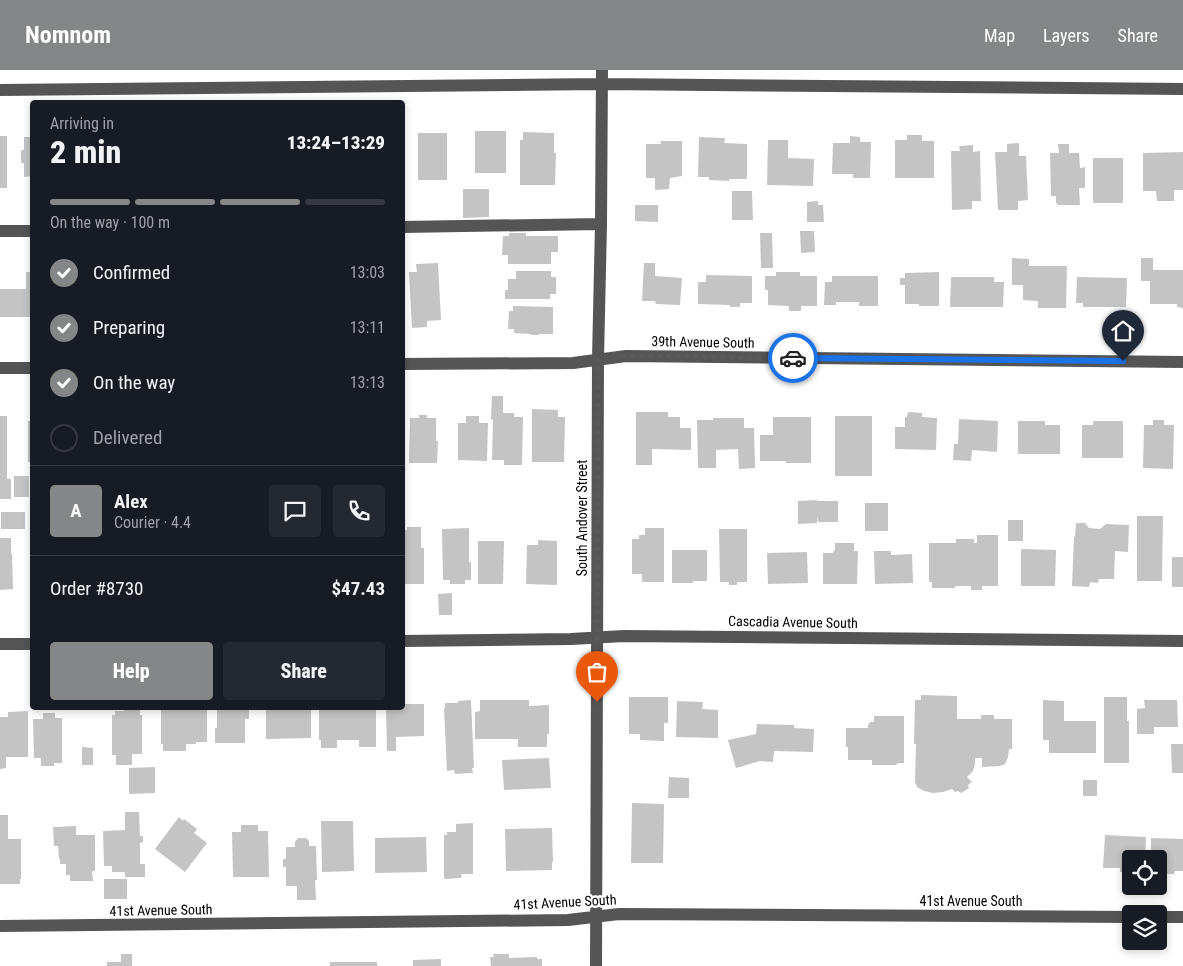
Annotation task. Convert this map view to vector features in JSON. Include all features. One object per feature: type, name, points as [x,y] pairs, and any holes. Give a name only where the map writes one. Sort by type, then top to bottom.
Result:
[{"type":"street","name":"South Andover Street","points":[[596,966],[598,359],[602,70]]},
{"type":"street","points":[[0,90],[601,84],[1183,89]]},
{"type":"street","points":[[405,227],[601,224]]},
{"type":"street","points":[[0,231],[30,231]]},
{"type":"street","name":"39th Avenue South","points":[[405,364],[573,363],[626,356],[1183,362]]},
{"type":"street","points":[[0,368],[30,368]]},
{"type":"street","name":"Cascadia Avenue South","points":[[405,641],[644,636],[1183,641]]},
{"type":"street","points":[[0,644],[30,644]]},
{"type":"street","name":"41st Avenue South","points":[[0,926],[568,920],[629,914],[1122,917]]},
{"type":"street","points":[[1167,917],[1183,917]]},
{"type":"building","points":[[475,131],[506,131],[506,173],[475,173]]},
{"type":"building","points":[[523,132],[554,133],[554,153],[556,153],[555,185],[520,185],[520,140],[523,140]]},
{"type":"building","points":[[418,133],[447,133],[447,180],[418,180]]},
{"type":"building","points":[[907,135],[922,135],[922,141],[934,141],[934,178],[895,178],[895,140],[907,140]]},
{"type":"building","points":[[0,136],[7,136],[7,188],[0,188]]},
{"type":"building","points":[[850,136],[860,137],[860,142],[871,142],[870,178],[853,178],[853,174],[832,174],[833,143],[850,143]]},
{"type":"building","points":[[24,137],[30,137],[30,176],[24,177],[24,163],[21,163],[21,150],[24,150]]},
{"type":"building","points":[[699,137],[725,138],[724,143],[747,144],[747,179],[729,179],[729,181],[709,180],[709,177],[698,177]]},
{"type":"building","points":[[768,140],[788,140],[788,158],[814,159],[813,186],[767,185]]},
{"type":"building","points":[[660,141],[682,141],[682,176],[670,178],[669,189],[655,190],[655,178],[646,178],[646,144],[661,144]]},
{"type":"building","points":[[1019,143],[1019,156],[1026,156],[1028,200],[1018,201],[1018,210],[998,210],[995,152],[1007,152],[1007,144]]},
{"type":"building","points":[[1058,144],[1069,144],[1069,153],[1079,153],[1080,168],[1085,167],[1085,188],[1079,188],[1080,205],[1058,205],[1056,203],[1056,196],[1051,196],[1050,153],[1059,153]]},
{"type":"building","points":[[973,145],[973,152],[980,151],[981,201],[972,201],[972,209],[952,210],[951,151],[960,151],[959,146]]},
{"type":"building","points":[[1183,152],[1183,190],[1174,190],[1174,201],[1157,201],[1156,191],[1143,191],[1143,153]]},
{"type":"building","points":[[1093,158],[1123,158],[1123,203],[1093,203]]},
{"type":"building","points":[[463,189],[489,189],[489,217],[463,218]]},
{"type":"building","points":[[732,191],[752,191],[753,220],[732,220]]},
{"type":"building","points":[[818,201],[818,205],[823,205],[824,222],[807,222],[807,202]]},
{"type":"building","points":[[635,205],[658,205],[658,222],[635,221]]},
{"type":"building","points":[[800,231],[814,231],[815,252],[801,253]]},
{"type":"building","points":[[509,233],[526,233],[526,236],[558,236],[558,252],[551,252],[551,264],[508,264],[508,255],[502,255],[503,236],[509,236]]},
{"type":"building","points":[[760,233],[772,233],[773,268],[761,268]]},
{"type":"building","points":[[1012,258],[1029,259],[1029,266],[1067,266],[1066,308],[1038,308],[1038,301],[1023,300],[1023,285],[1012,285]]},
{"type":"building","points":[[1141,258],[1153,258],[1153,270],[1183,270],[1183,308],[1177,307],[1177,304],[1150,304],[1150,281],[1141,281]]},
{"type":"building","points":[[438,263],[441,320],[427,321],[427,327],[412,328],[409,272],[417,272],[416,264]]},
{"type":"building","points":[[644,263],[655,263],[655,276],[682,278],[680,305],[656,304],[655,301],[642,301]]},
{"type":"building","points":[[516,271],[551,271],[551,277],[556,277],[556,294],[550,294],[550,299],[505,299],[505,290],[508,290],[508,279],[516,279]]},
{"type":"building","points":[[26,272],[30,272],[30,317],[0,317],[0,289],[26,289]]},
{"type":"building","points":[[776,272],[800,272],[800,276],[817,276],[817,306],[801,306],[801,311],[789,311],[789,306],[768,305],[768,290],[765,290],[765,276],[776,276]]},
{"type":"building","points":[[939,272],[939,306],[905,304],[905,285],[900,285],[900,278],[905,278],[905,273]]},
{"type":"building","points":[[706,275],[752,276],[752,303],[740,303],[740,307],[698,304],[698,282],[706,282]]},
{"type":"building","points":[[832,276],[878,276],[878,306],[859,306],[859,302],[836,302],[836,305],[824,305],[825,282],[832,282]]},
{"type":"building","points":[[951,277],[994,277],[994,282],[1004,282],[1003,307],[950,307]]},
{"type":"building","points":[[1077,277],[1127,278],[1126,307],[1083,307],[1083,303],[1076,303]]},
{"type":"building","points":[[513,306],[553,307],[553,334],[531,335],[514,333],[514,329],[508,329],[509,311],[513,311]]},
{"type":"building","points":[[492,396],[503,396],[503,413],[514,413],[514,417],[523,417],[522,465],[504,465],[504,460],[492,460]]},
{"type":"building","points":[[532,409],[558,410],[558,417],[565,417],[564,462],[532,462]]},
{"type":"building","points":[[636,412],[668,412],[668,417],[680,417],[680,428],[691,428],[691,450],[652,449],[652,465],[636,465]]},
{"type":"building","points":[[908,412],[922,413],[922,417],[937,418],[936,450],[895,449],[895,427],[905,427],[905,417],[907,417]]},
{"type":"building","points":[[419,415],[427,415],[427,418],[436,418],[437,463],[409,463],[410,418],[419,418]]},
{"type":"building","points":[[0,416],[7,416],[7,479],[11,479],[11,499],[0,499]]},
{"type":"building","points":[[466,416],[479,416],[479,423],[488,423],[487,461],[458,460],[458,423],[466,423]]},
{"type":"building","points":[[835,416],[872,416],[872,476],[835,476]]},
{"type":"building","points":[[773,417],[811,417],[811,463],[760,461],[760,435],[773,435]]},
{"type":"building","points":[[713,418],[744,418],[744,428],[754,428],[755,468],[739,469],[738,449],[716,450],[716,468],[698,468],[697,420],[713,420]]},
{"type":"building","points":[[959,419],[998,421],[997,452],[972,450],[971,461],[953,460],[954,444],[958,444]]},
{"type":"building","points":[[1153,420],[1164,420],[1164,425],[1174,425],[1173,469],[1143,468],[1144,425],[1153,425]]},
{"type":"building","points":[[28,421],[30,421],[30,462],[28,462]]},
{"type":"building","points":[[1018,421],[1045,421],[1045,425],[1060,425],[1060,454],[1018,454]]},
{"type":"building","points":[[1093,421],[1123,421],[1123,458],[1082,458],[1082,425],[1093,425]]},
{"type":"building","points":[[14,476],[29,476],[29,497],[14,497]]},
{"type":"building","points":[[798,501],[838,501],[838,522],[818,522],[817,516],[817,523],[798,524]]},
{"type":"building","points":[[865,503],[888,503],[888,531],[865,531]]},
{"type":"building","points":[[1,512],[25,512],[25,529],[1,529]]},
{"type":"building","points":[[1137,516],[1163,516],[1162,581],[1137,581]]},
{"type":"building","points":[[1008,520],[1023,520],[1023,541],[1008,541]]},
{"type":"building","points":[[1076,523],[1085,523],[1089,528],[1100,529],[1106,524],[1129,525],[1128,552],[1115,551],[1114,579],[1099,579],[1098,583],[1090,582],[1089,587],[1072,586]]},
{"type":"building","points":[[407,527],[421,527],[421,548],[424,548],[424,584],[405,584],[405,530],[407,530]]},
{"type":"building","points":[[469,528],[471,580],[465,580],[465,584],[450,584],[450,580],[443,580],[442,529]]},
{"type":"building","points":[[645,528],[664,528],[664,582],[642,582],[642,574],[632,574],[632,539],[639,539],[639,535],[645,535]]},
{"type":"building","points":[[719,529],[747,529],[747,582],[737,582],[737,585],[729,585],[729,582],[720,582]]},
{"type":"building","points":[[977,535],[998,535],[998,586],[982,586],[982,590],[971,590],[971,586],[932,588],[932,582],[929,582],[929,543],[956,543],[956,539],[974,539],[974,543],[977,543]]},
{"type":"building","points":[[0,538],[11,538],[13,589],[0,590]]},
{"type":"building","points":[[538,540],[557,541],[557,585],[526,584],[527,545],[538,545]]},
{"type":"building","points":[[478,541],[504,541],[503,584],[478,584]]},
{"type":"building","points":[[835,543],[854,543],[854,551],[858,551],[857,584],[823,584],[823,553],[832,553],[835,550]]},
{"type":"building","points":[[1021,549],[1056,550],[1055,586],[1021,586]]},
{"type":"building","points":[[672,550],[707,550],[707,581],[672,583]]},
{"type":"building","points":[[874,551],[891,551],[891,555],[912,554],[913,583],[875,584]]},
{"type":"building","points":[[807,552],[808,583],[768,584],[767,553]]},
{"type":"building","points":[[1172,557],[1183,557],[1183,587],[1172,587]]},
{"type":"building","points":[[452,593],[452,615],[439,615],[438,594]]},
{"type":"building","points":[[921,695],[957,696],[957,719],[981,719],[981,715],[994,715],[994,719],[1012,719],[1012,749],[1009,749],[1005,764],[982,767],[982,758],[975,758],[973,771],[967,777],[972,782],[968,785],[969,788],[961,793],[955,792],[952,789],[933,793],[917,787],[915,782],[916,744],[914,744],[915,700],[921,700]]},
{"type":"building","points":[[629,697],[668,697],[668,723],[664,723],[664,741],[640,740],[640,734],[629,734]]},
{"type":"building","points":[[1104,697],[1127,697],[1129,763],[1104,763]]},
{"type":"building","points":[[471,700],[473,773],[455,774],[454,770],[447,771],[445,703]]},
{"type":"building","points":[[480,700],[529,700],[529,706],[549,705],[547,747],[518,747],[518,739],[475,739],[475,712],[480,711]]},
{"type":"building","points":[[1043,700],[1064,701],[1064,721],[1096,721],[1096,753],[1049,753],[1049,740],[1043,740]]},
{"type":"building","points":[[1144,700],[1177,700],[1178,727],[1154,727],[1154,734],[1137,734],[1137,709],[1145,708]]},
{"type":"building","points":[[677,701],[703,702],[702,709],[718,710],[718,738],[676,737]]},
{"type":"building","points":[[405,704],[424,704],[424,736],[396,737],[396,751],[387,751],[386,710],[405,710]]},
{"type":"building","points":[[140,710],[140,715],[142,715],[142,754],[132,754],[132,765],[116,765],[116,755],[112,755],[112,715],[115,715],[115,711]]},
{"type":"building","points":[[161,710],[207,710],[207,742],[186,744],[186,751],[163,751],[163,744],[161,744]]},
{"type":"building","points":[[217,710],[249,710],[249,719],[245,719],[245,743],[215,743],[215,728],[217,728]]},
{"type":"building","points":[[266,710],[311,710],[311,738],[266,739]]},
{"type":"building","points":[[319,710],[376,710],[376,747],[359,747],[359,740],[337,740],[337,748],[321,748],[321,740],[319,740]]},
{"type":"building","points":[[28,711],[28,757],[6,757],[6,768],[0,769],[0,717],[8,717],[8,712]]},
{"type":"building","points":[[43,713],[55,713],[55,718],[62,718],[62,763],[54,763],[54,766],[41,766],[41,758],[34,758],[33,719],[43,719]]},
{"type":"building","points":[[874,716],[904,716],[904,763],[872,765],[872,760],[848,760],[846,728],[868,728],[870,722],[874,722]]},
{"type":"building","points":[[757,724],[794,725],[794,728],[814,729],[813,752],[774,751],[773,762],[760,761],[736,768],[728,740],[756,734]]},
{"type":"building","points":[[1171,744],[1183,744],[1183,773],[1172,773]]},
{"type":"building","points":[[82,747],[93,748],[93,765],[82,765]]},
{"type":"building","points":[[549,758],[551,788],[504,790],[502,760]]},
{"type":"building","points":[[155,767],[155,793],[129,794],[129,768]]},
{"type":"building","points":[[669,777],[689,778],[689,798],[668,798]]},
{"type":"building","points":[[1083,780],[1097,780],[1097,796],[1083,796]]},
{"type":"building","points":[[632,803],[664,804],[663,863],[631,863]]},
{"type":"building","points":[[125,812],[139,812],[140,836],[143,836],[143,842],[140,843],[140,864],[145,864],[145,877],[125,877],[125,872],[112,872],[112,866],[104,866],[103,831],[125,830]]},
{"type":"building","points":[[0,815],[8,815],[8,839],[21,839],[20,884],[0,884]]},
{"type":"building","points":[[179,817],[197,829],[194,833],[207,843],[185,872],[155,849]]},
{"type":"building","points":[[321,821],[353,821],[354,871],[322,872]]},
{"type":"building","points":[[473,823],[473,874],[461,874],[462,877],[459,878],[445,879],[444,835],[447,835],[447,832],[456,832],[456,824]]},
{"type":"building","points":[[241,825],[258,825],[258,831],[268,831],[269,877],[233,877],[232,832],[241,832]]},
{"type":"building","points":[[76,826],[76,835],[95,835],[95,871],[92,871],[93,881],[70,881],[70,875],[66,875],[66,864],[60,864],[58,846],[54,846],[53,827]]},
{"type":"building","points":[[552,828],[552,870],[506,871],[505,829]]},
{"type":"building","points":[[1105,835],[1146,837],[1145,850],[1122,850],[1122,872],[1120,872],[1120,868],[1103,868]]},
{"type":"building","points":[[426,837],[427,872],[375,873],[375,838]]},
{"type":"building","points":[[298,838],[306,838],[309,841],[309,846],[316,846],[316,900],[297,900],[297,886],[286,886],[286,867],[283,867],[283,859],[286,859],[286,847],[295,847],[295,842]]},
{"type":"building","points":[[1151,838],[1183,839],[1183,871],[1167,874],[1167,850],[1151,850]]},
{"type":"building","points":[[104,879],[127,879],[127,899],[104,899]]},
{"type":"building","points":[[121,954],[132,954],[132,966],[107,966],[107,962],[121,962]]},
{"type":"building","points":[[493,954],[509,954],[509,958],[537,957],[537,959],[542,959],[542,966],[491,966],[490,957],[494,957]]},
{"type":"building","points":[[441,959],[441,966],[413,966],[413,960]]},
{"type":"building","points":[[330,962],[377,962],[377,966],[330,966]]},
{"type":"way so far","points":[[597,702],[598,359],[626,356],[793,358]]},
{"type":"route","points":[[793,358],[1123,361]]}]
